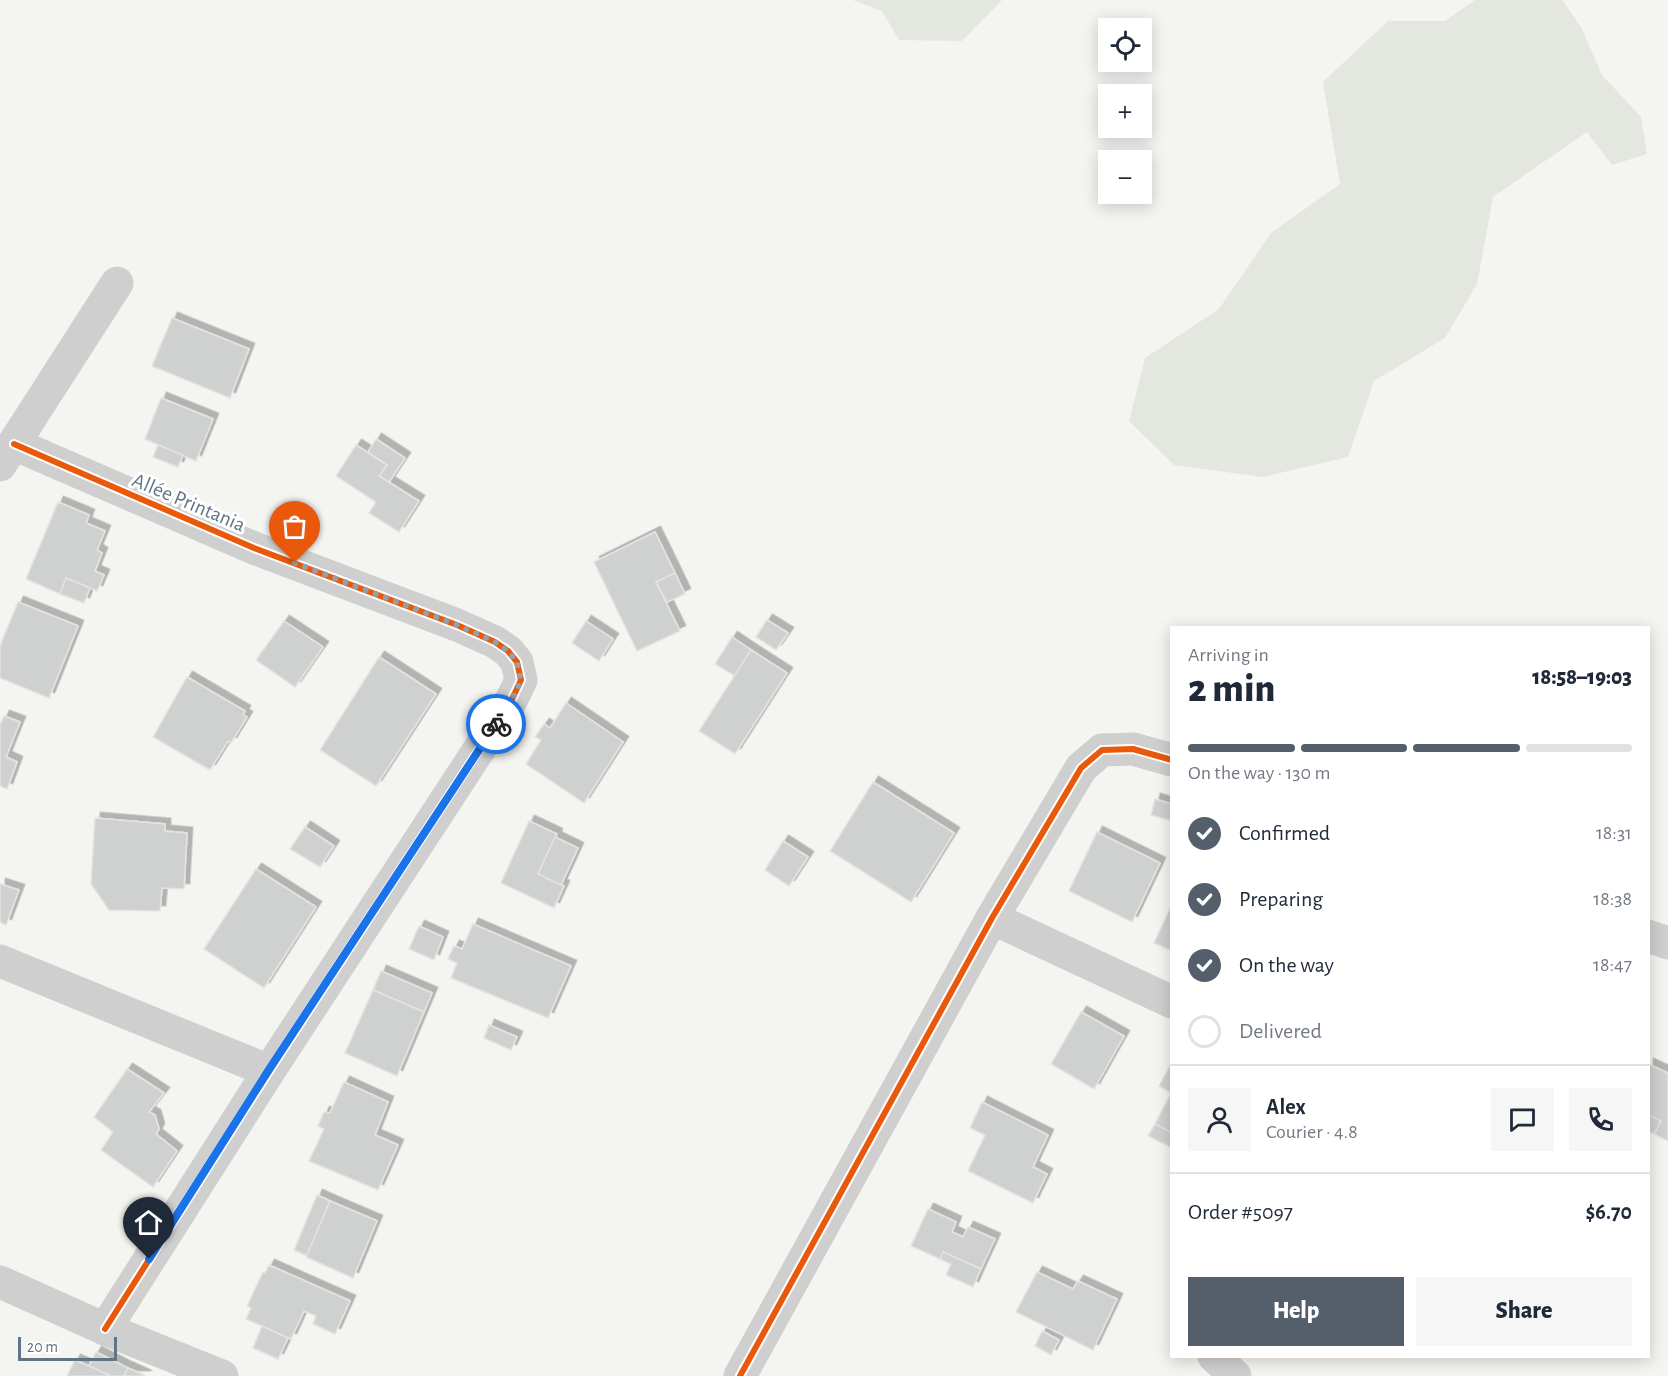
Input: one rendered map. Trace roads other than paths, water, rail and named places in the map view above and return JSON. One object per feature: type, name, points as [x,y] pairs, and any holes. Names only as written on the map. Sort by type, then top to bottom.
[{"type":"street","points":[[7,455],[117,283]]},
{"type":"street","name":"Allée Printania","points":[[7,455],[457,625],[495,642],[508,651],[517,662],[521,681],[512,699],[268,1071],[105,1329]]},
{"type":"street","points":[[740,1376],[992,918],[1081,768],[1102,750],[1133,749],[1170,759]]},
{"type":"street","points":[[992,918],[1170,1001]]},
{"type":"street","points":[[1650,937],[1668,943]]},
{"type":"street","points":[[0,961],[268,1071]]},
{"type":"street","points":[[0,1282],[105,1329],[218,1375]]},
{"type":"street","points":[[1216,1358],[1235,1376]]}]
